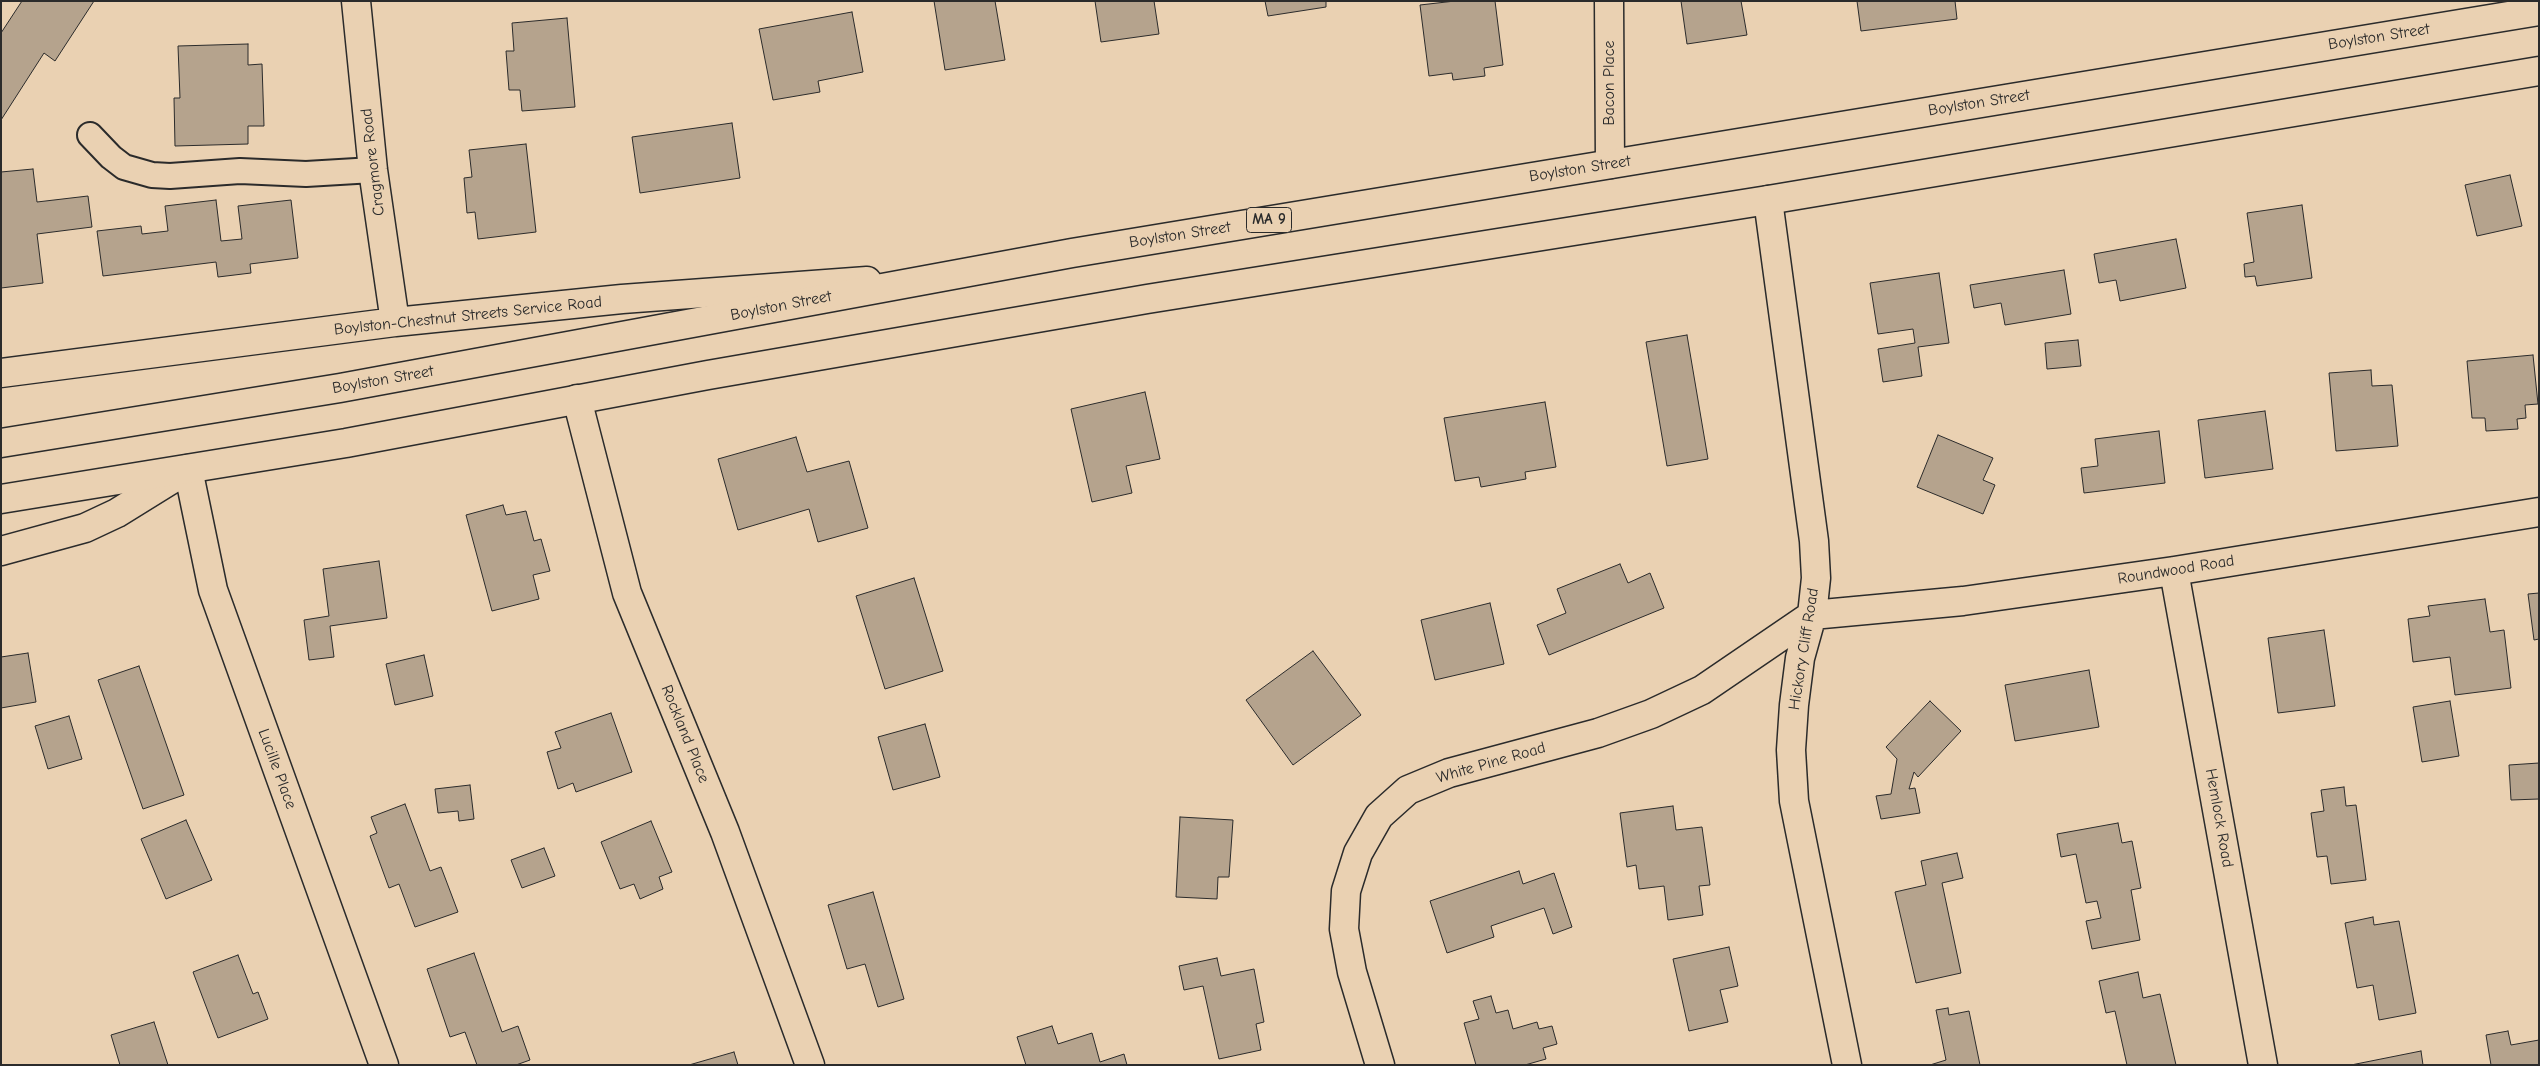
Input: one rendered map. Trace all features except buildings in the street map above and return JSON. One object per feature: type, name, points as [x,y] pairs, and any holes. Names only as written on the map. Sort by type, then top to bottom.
[{"type":"main road","name":"Cragmore Road","points":[[356,1],[373,170],[395,322]]},
{"type":"main road","name":"Bacon Place","points":[[1609,1],[1610,164]]},
{"type":"main road","name":"Boylston Street","points":[[1,444],[380,381],[937,276],[2539,11]]},
{"type":"main road","points":[[1,499],[346,443],[577,399],[1147,299],[1768,200],[2539,70]]},
{"type":"main road","name":"Hickory Cliff Road","points":[[1768,200],[1814,541],[1816,578],[1812,615],[1800,658],[1794,705],[1792,750],[1794,801],[1847,1065]]},
{"type":"main road","name":"Boylston-Chestnut Streets Service Road","points":[[1,373],[395,322],[668,295],[937,276]]},
{"type":"main road","name":"Rockland Place","points":[[577,399],[628,592],[728,841],[810,1065]]},
{"type":"main road","points":[[1,551],[85,528],[117,512],[188,469]]},
{"type":"main road","name":"Lucille Place","points":[[188,469],[213,590],[384,1065]]},
{"type":"main road","name":"Roundwood Road","points":[[1812,615],[1963,601],[2174,571],[2539,512]]},
{"type":"main road","name":"Hemlock Road","points":[[2174,571],[2263,1065]]},
{"type":"main road","name":"White Pine Road","points":[[1380,1065],[1352,972],[1344,929],[1346,891],[1358,853],[1379,816],[1408,790],[1449,773],[1598,733],[1652,714],[1702,690],[1812,615]]},
{"type":"lane","points":[[90,135],[111,157],[124,167],[152,175],[170,176],[240,171],[306,174],[373,170]]}]
